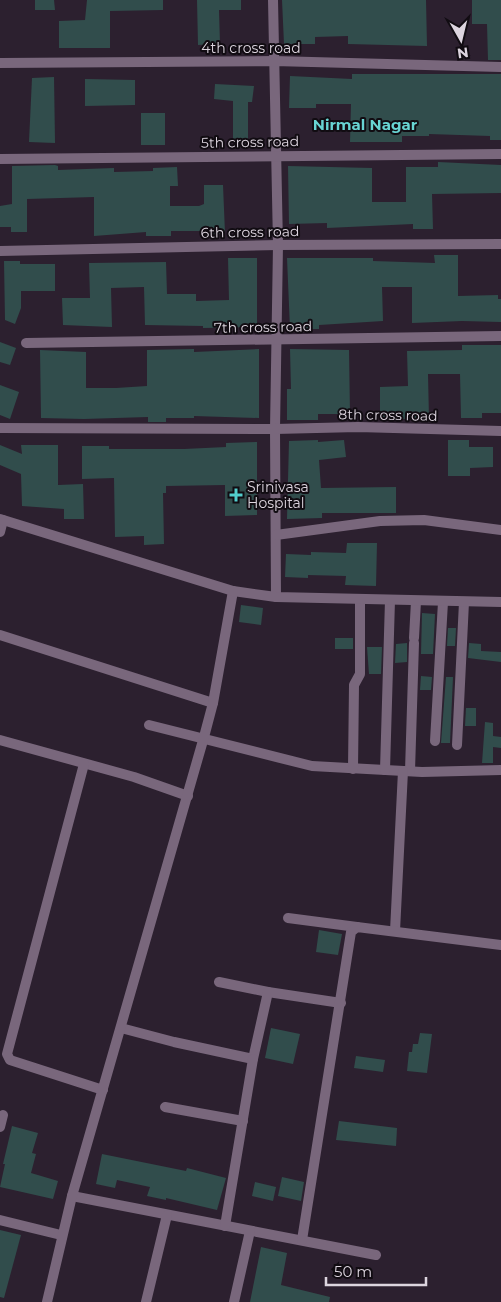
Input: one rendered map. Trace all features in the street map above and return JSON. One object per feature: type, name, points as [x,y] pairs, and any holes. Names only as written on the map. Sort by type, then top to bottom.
[{"type":"street","points":[[273,0],[278,245],[275,429],[276,597]]},
{"type":"street","name":"4th cross road","points":[[0,63],[274,61],[501,67]]},
{"type":"street","name":"5th cross road","points":[[0,159],[501,154]]},
{"type":"street","name":"6th cross road","points":[[0,251],[278,245],[501,244]]},
{"type":"street","name":"7th cross road","points":[[26,342],[277,341],[501,336]]},
{"type":"street","name":"8th cross road","points":[[0,428],[275,429],[358,427],[501,431]]},
{"type":"street","points":[[0,532],[2,519],[234,591],[276,597],[501,602]]},
{"type":"street","points":[[276,535],[389,520],[424,520],[501,530]]},
{"type":"street","points":[[47,1302],[61,1235],[204,738],[213,703],[234,591]]},
{"type":"street","points":[[353,768],[354,685],[360,674],[360,599]]},
{"type":"street","points":[[385,770],[390,600]]},
{"type":"street","points":[[395,931],[407,771],[416,601]]},
{"type":"street","points":[[435,741],[443,602]]},
{"type":"street","points":[[457,745],[464,602]]},
{"type":"street","points":[[0,635],[213,703]]},
{"type":"street","points":[[149,725],[312,766],[407,771],[501,770]]},
{"type":"street","points":[[0,740],[134,777],[188,796]]},
{"type":"street","points":[[84,764],[7,1054],[10,1060],[103,1090]]},
{"type":"street","points":[[288,918],[501,945]]},
{"type":"street","points":[[302,1240],[351,932],[357,927]]},
{"type":"street","points":[[219,982],[268,992],[341,1003]]},
{"type":"street","points":[[226,1226],[253,1059],[268,992]]},
{"type":"street","points":[[120,1028],[253,1059]]},
{"type":"street","points":[[165,1107],[243,1121]]},
{"type":"street","points":[[0,1127],[3,1115]]},
{"type":"street","points":[[72,1196],[376,1255]]},
{"type":"street","points":[[146,1302],[167,1215]]},
{"type":"street","points":[[0,1220],[61,1235]]},
{"type":"street","points":[[234,1302],[250,1231]]},
{"type":"building","points":[[35,0],[54,0],[55,10],[35,10]]},
{"type":"building","points":[[87,0],[163,0],[163,10],[110,11],[110,48],[59,48],[59,21],[85,20]]},
{"type":"building","points":[[197,0],[241,0],[241,10],[219,10],[220,44],[198,45]]},
{"type":"building","points":[[282,0],[426,0],[427,46],[348,44],[348,36],[315,37],[315,44],[284,44]]},
{"type":"building","points":[[472,0],[501,0],[501,60],[488,60],[487,24],[472,24]]},
{"type":"building","points":[[352,74],[501,74],[501,140],[490,140],[490,136],[429,134],[429,136],[402,136],[402,142],[350,142],[351,104],[316,104],[316,108],[289,108],[290,76],[352,79]]},
{"type":"building","points":[[54,77],[55,143],[29,142],[32,78]]},
{"type":"building","points":[[85,79],[135,80],[135,105],[85,106]]},
{"type":"building","points":[[215,84],[254,86],[252,102],[248,102],[248,143],[233,143],[233,101],[214,99]]},
{"type":"building","points":[[141,113],[165,113],[165,145],[141,145]]},
{"type":"building","points":[[438,162],[501,165],[501,193],[432,194],[433,229],[413,229],[413,224],[327,228],[327,223],[289,224],[288,166],[372,168],[372,202],[406,202],[406,167],[438,167]]},
{"type":"building","points":[[12,166],[58,166],[58,170],[114,168],[114,172],[153,171],[153,168],[177,167],[178,186],[170,186],[170,206],[199,206],[204,204],[204,185],[223,185],[225,233],[200,236],[200,231],[171,231],[171,236],[146,236],[146,232],[94,236],[94,197],[27,199],[27,232],[11,232],[11,227],[0,227],[0,206],[12,204]]},
{"type":"building","points":[[434,255],[458,255],[458,296],[498,295],[498,299],[501,299],[501,322],[412,323],[412,287],[382,287],[383,321],[319,325],[319,329],[290,329],[287,258],[373,258],[373,261],[435,263]]},
{"type":"building","points":[[228,258],[257,258],[257,327],[203,328],[203,326],[145,325],[144,287],[111,288],[112,327],[63,325],[62,298],[90,298],[89,263],[166,262],[167,294],[196,294],[196,301],[229,300]]},
{"type":"building","points":[[4,261],[20,261],[20,264],[55,264],[55,291],[21,291],[21,308],[15,324],[5,320]]},
{"type":"building","points":[[0,342],[16,348],[10,365],[0,362]]},
{"type":"building","points":[[462,345],[501,345],[501,413],[482,413],[482,418],[461,418],[460,374],[428,374],[429,419],[380,419],[380,387],[408,386],[407,351],[462,350]]},
{"type":"building","points":[[194,349],[194,352],[259,349],[259,418],[194,416],[194,418],[166,418],[166,422],[148,422],[148,417],[41,418],[40,350],[86,352],[86,388],[116,388],[147,386],[147,350]]},
{"type":"building","points":[[290,349],[349,350],[350,414],[318,414],[318,420],[287,420],[287,389],[291,389]]},
{"type":"building","points":[[0,385],[19,392],[10,419],[0,415]]},
{"type":"building","points":[[318,440],[318,442],[344,440],[346,457],[319,460],[321,488],[396,487],[396,513],[322,513],[322,518],[287,519],[289,441]]},
{"type":"building","points":[[448,440],[469,440],[469,447],[493,447],[493,467],[470,468],[470,476],[448,476]]},
{"type":"building","points":[[257,442],[257,515],[225,516],[225,485],[166,486],[166,493],[163,493],[164,544],[144,545],[144,536],[115,537],[114,478],[82,479],[82,446],[109,446],[109,449],[184,449],[226,447],[226,443]]},
{"type":"building","points":[[0,445],[22,454],[21,445],[58,445],[58,485],[83,484],[84,519],[64,519],[64,509],[22,506],[21,474],[0,465]]},
{"type":"building","points":[[347,543],[377,543],[376,586],[345,585],[346,576],[308,575],[308,578],[285,577],[286,554],[311,555],[311,552],[346,553]]},
{"type":"building","points":[[241,605],[263,608],[261,625],[239,622]]},
{"type":"building","points":[[422,613],[435,614],[433,654],[421,654]]},
{"type":"building","points":[[448,628],[456,628],[455,646],[447,646]]},
{"type":"building","points":[[335,638],[353,638],[353,649],[335,649]]},
{"type":"building","points":[[407,643],[407,662],[395,663],[396,644]]},
{"type":"building","points":[[469,643],[481,644],[481,651],[501,652],[501,662],[468,658]]},
{"type":"building","points":[[367,647],[382,647],[381,674],[369,674]]},
{"type":"building","points":[[421,676],[432,677],[431,690],[420,690]]},
{"type":"building","points":[[446,677],[453,677],[450,743],[441,743]]},
{"type":"building","points":[[466,708],[476,708],[476,726],[465,726]]},
{"type":"building","points":[[485,722],[493,723],[493,736],[501,737],[501,748],[493,747],[493,763],[482,763]]},
{"type":"building","points":[[319,930],[342,934],[338,955],[316,952]]},
{"type":"building","points":[[271,1028],[300,1034],[293,1064],[265,1058]]},
{"type":"building","points":[[420,1033],[432,1034],[427,1073],[407,1071],[409,1052],[412,1052],[413,1044],[418,1044]]},
{"type":"building","points":[[356,1056],[385,1060],[383,1072],[354,1068]]},
{"type":"building","points":[[339,1121],[397,1128],[396,1146],[336,1140]]},
{"type":"building","points":[[12,1126],[38,1133],[32,1153],[36,1154],[31,1173],[58,1181],[53,1199],[0,1187]]},
{"type":"building","points":[[102,1154],[186,1171],[187,1168],[226,1178],[217,1210],[166,1198],[166,1200],[147,1196],[150,1187],[117,1180],[115,1188],[96,1184]]},
{"type":"building","points":[[282,1177],[304,1182],[301,1201],[278,1196]]},
{"type":"building","points":[[255,1182],[276,1187],[273,1201],[252,1196]]},
{"type":"building","points":[[0,1230],[21,1235],[4,1298],[0,1297]]},
{"type":"building","points":[[261,1247],[287,1253],[281,1285],[330,1297],[329,1302],[250,1302]]},
{"type":"place","name":"Srinivasa Hospital","points":[[236,495]]},
{"type":"district","name":"Nirmal Nagar","points":[[365,124]]}]
